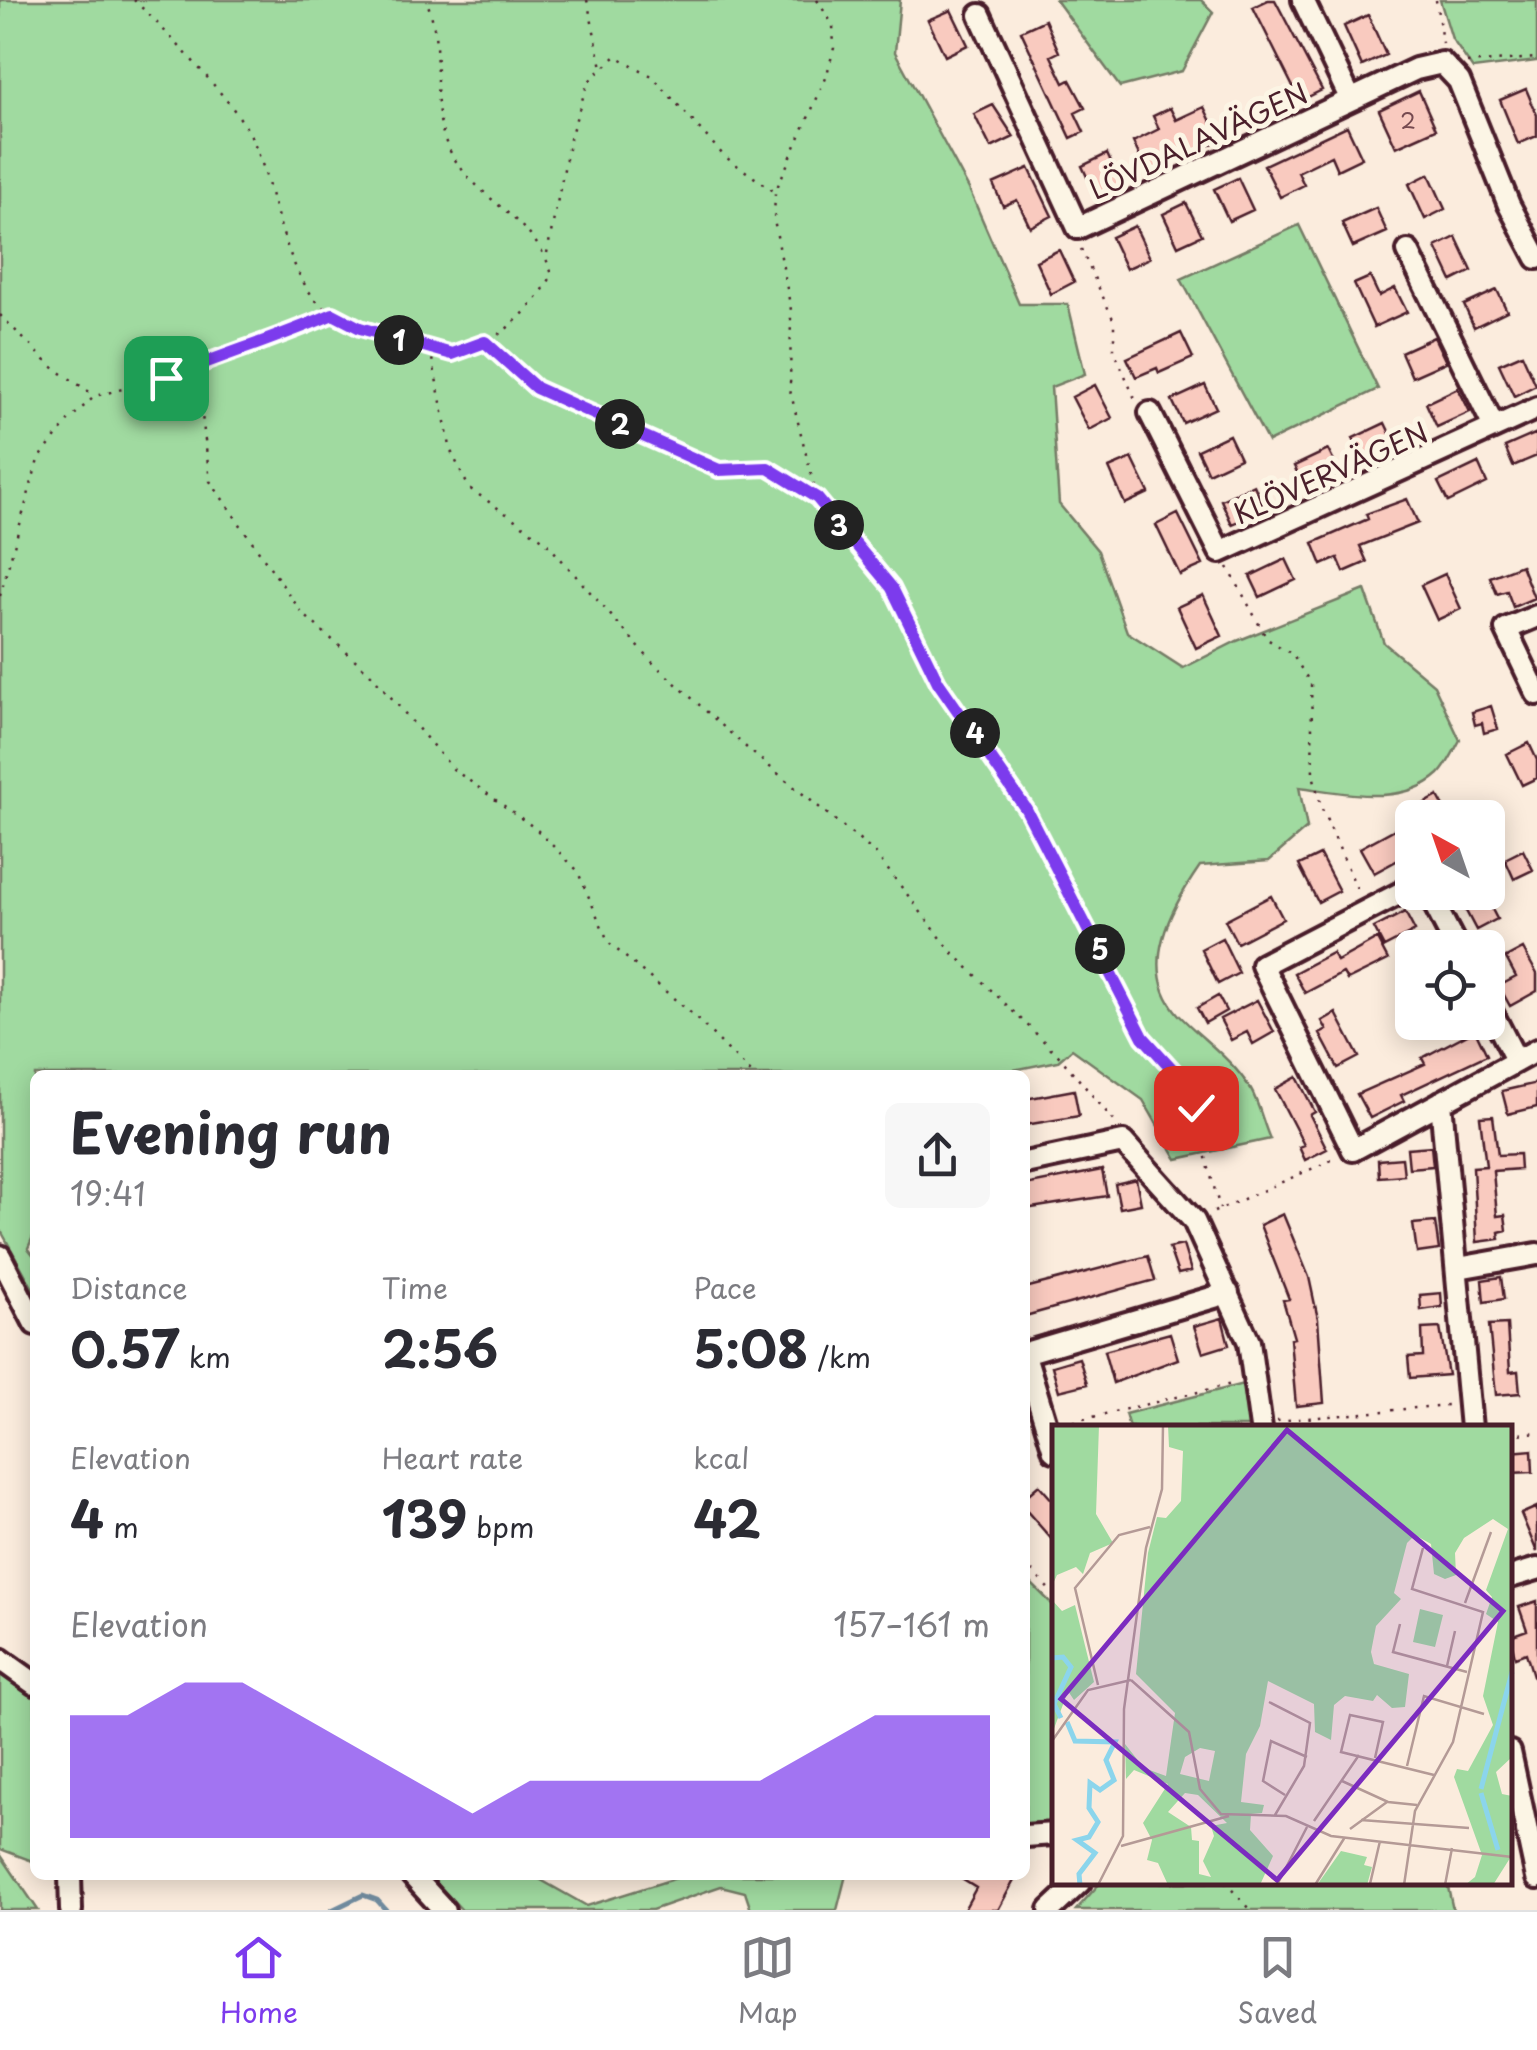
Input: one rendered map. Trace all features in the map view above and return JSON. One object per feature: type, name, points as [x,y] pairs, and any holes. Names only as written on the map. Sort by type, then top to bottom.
[{"type":"street","points":[[1303,0],[1350,98]]},
{"type":"street","name":"LÖVDALAVÄGEN","points":[[980,15],[1078,228],[1416,68],[1435,63],[1448,66]]},
{"type":"street","points":[[1448,66],[1459,81],[1510,206],[1537,258]]},
{"type":"street","points":[[1408,251],[1494,427]]},
{"type":"street","name":"KLÖVERVÄGEN","points":[[1150,413],[1220,552],[1537,408]]},
{"type":"street","points":[[1537,616],[1506,629],[1537,694]]},
{"type":"street","points":[[1395,896],[1262,965],[1352,1150],[1537,1050]]},
{"type":"street","points":[[1505,1039],[1516,1060]]},
{"type":"street","points":[[1441,1102],[1471,1425]]},
{"type":"street","points":[[1030,1163],[1123,1142],[1194,1221],[1249,1342],[1261,1425]]},
{"type":"street","points":[[1458,1268],[1537,1254]]},
{"type":"street","points":[[0,1256],[30,1314]]},
{"type":"street","points":[[1030,1352],[1228,1292]]},
{"type":"street","points":[[1030,1370],[1052,1443]]},
{"type":"street","points":[[1512,1577],[1537,1569]]},
{"type":"street","points":[[0,1658],[30,1680]]},
{"type":"street","points":[[1512,1761],[1537,1878]]},
{"type":"street","points":[[70,1880],[71,1910]]},
{"type":"street","points":[[417,1880],[444,1910]]},
{"type":"street","points":[[1050,1910],[1077,1885]]},
{"type":"path","points":[[134,0],[247,128],[292,256],[315,300],[360,328],[452,354],[485,342],[544,290],[552,275],[546,255],[532,233],[479,191],[446,142],[433,22],[426,0]]},
{"type":"path","points":[[586,0],[603,68]]},
{"type":"path","points":[[816,0],[833,25],[834,48],[826,78],[775,192],[774,220],[791,310],[790,390],[817,498]]},
{"type":"path","points":[[1436,0],[1448,66],[1537,58]]},
{"type":"path","points":[[546,255],[571,134],[588,82],[616,56],[652,76],[724,156],[775,192]]},
{"type":"path","points":[[1078,228],[1078,242],[1114,321],[1114,350],[1120,366],[1136,399],[1150,413]]},
{"type":"path","points":[[0,596],[38,460],[69,420],[95,396],[297,332],[333,314]]},
{"type":"path","points":[[0,316],[51,366],[95,396]]},
{"type":"path","points":[[485,342],[536,388],[719,470],[768,468],[817,498],[892,588],[938,682],[1026,809],[1143,1037],[1186,1084],[1220,1210]]},
{"type":"path","points":[[430,349],[451,451],[469,488],[544,540],[654,662],[748,749],[875,853],[951,951],[1058,1054],[1096,1098],[1119,1127],[1123,1142]]},
{"type":"path","points":[[196,366],[210,481],[302,613],[370,673],[454,769],[536,829],[577,870],[609,943],[748,1070]]},
{"type":"path","points":[[1220,552],[1267,639],[1292,654],[1311,684],[1313,774],[1320,807],[1366,911]]},
{"type":"path","points":[[1194,1221],[1352,1150]]},
{"type":"path","points":[[1060,1425],[1254,1378]]},
{"type":"path","points":[[1261,1425],[1469,1403]]},
{"type":"path","points":[[1048,1428],[1052,1427]]},
{"type":"path","points":[[1512,1435],[1537,1432]]},
{"type":"path","points":[[1030,1569],[1052,1593]]},
{"type":"path","points":[[1228,1885],[1250,1910]]},
{"type":"green space","points":[[0,0],[900,0],[895,52],[969,189],[1019,304],[1068,304],[1085,374],[1051,387],[1059,504],[1098,551],[1127,632],[1183,668],[1237,641],[1365,590],[1384,643],[1434,685],[1460,740],[1439,774],[1408,791],[1371,795],[1299,787],[1307,828],[1269,861],[1200,866],[1179,900],[1163,939],[1160,958],[1160,978],[1167,997],[1179,1015],[1243,1078],[1270,1139],[1177,1159],[1143,1100],[1072,1049],[1058,1061],[1014,1070],[30,1070],[30,1283],[0,1229]]},
{"type":"green space","points":[[1056,0],[1201,0],[1213,12],[1182,71],[1120,87]]},
{"type":"green space","points":[[1440,0],[1537,0],[1537,61],[1473,69],[1452,39]]},
{"type":"green space","points":[[1299,225],[1378,389],[1268,442],[1181,279]]},
{"type":"green space","points":[[1247,1383],[1252,1425],[1128,1425],[1125,1414]]},
{"type":"green space","points":[[1030,1582],[1052,1604],[1052,1845],[1030,1848]]},
{"type":"green space","points":[[0,1670],[30,1692],[30,1860],[0,1849]]},
{"type":"green space","points":[[0,1854],[38,1910],[0,1910]]},
{"type":"green space","points":[[434,1880],[541,1880],[587,1906],[670,1880],[845,1880],[837,1910],[751,1910],[745,1892],[721,1886],[652,1910],[462,1910]]},
{"type":"green space","points":[[1098,1885],[1447,1885],[1453,1910],[1076,1910]]},
{"type":"building","points":[[1275,0],[1322,90],[1300,101],[1253,7]]},
{"type":"building","points":[[951,10],[968,45],[945,56],[928,20]]},
{"type":"building","points":[[1368,15],[1386,55],[1362,66],[1344,26]]},
{"type":"building","points":[[1045,20],[1059,52],[1051,56],[1064,83],[1070,80],[1085,108],[1075,113],[1084,132],[1071,138],[1021,31]]},
{"type":"building","points":[[1526,89],[1537,115],[1537,136],[1518,144],[1500,100]]},
{"type":"building","points":[[1419,91],[1436,129],[1396,147],[1379,110]]},
{"type":"building","points":[[993,105],[1014,137],[991,148],[974,114]]},
{"type":"building","points":[[1204,107],[1220,140],[1148,174],[1133,142],[1159,129],[1153,116],[1170,108],[1176,120]]},
{"type":"building","points":[[1347,126],[1362,158],[1337,170],[1331,156],[1298,172],[1304,185],[1280,197],[1264,165]]},
{"type":"building","points":[[1107,154],[1122,186],[1097,198],[1082,166]]},
{"type":"building","points":[[1029,168],[1052,216],[1030,227],[1017,200],[1003,206],[993,184]]},
{"type":"building","points":[[1429,174],[1445,209],[1425,219],[1409,184]]},
{"type":"building","points":[[1238,178],[1253,210],[1229,221],[1214,189]]},
{"type":"building","points":[[1186,203],[1202,235],[1178,246],[1163,214]]},
{"type":"building","points":[[1376,208],[1387,232],[1353,247],[1342,223]]},
{"type":"building","points":[[1135,226],[1150,258],[1126,269],[1111,237]]},
{"type":"building","points":[[1456,237],[1472,271],[1452,281],[1436,247]]},
{"type":"building","points":[[1059,250],[1074,282],[1051,294],[1036,261]]},
{"type":"building","points":[[1370,277],[1379,296],[1395,288],[1407,312],[1374,327],[1354,284]]},
{"type":"building","points":[[1497,290],[1507,311],[1474,327],[1464,305]]},
{"type":"building","points":[[1181,333],[1193,358],[1159,373],[1157,368],[1136,377],[1127,358]]},
{"type":"building","points":[[1434,337],[1446,362],[1412,377],[1401,352]]},
{"type":"building","points":[[1522,354],[1536,385],[1514,396],[1499,364]]},
{"type":"building","points":[[1095,385],[1112,418],[1089,430],[1072,397]]},
{"type":"building","points":[[1205,385],[1216,408],[1183,423],[1172,400]]},
{"type":"building","points":[[1458,388],[1470,412],[1437,427],[1426,403]]},
{"type":"building","points":[[1385,423],[1396,446],[1363,461],[1353,438]]},
{"type":"building","points":[[1537,433],[1537,456],[1513,466],[1505,447]]},
{"type":"building","points":[[1229,435],[1240,458],[1208,473],[1197,450]]},
{"type":"building","points":[[1328,450],[1340,474],[1306,490],[1294,466]]},
{"type":"building","points":[[1132,458],[1149,493],[1125,504],[1109,468]]},
{"type":"building","points":[[1478,463],[1487,483],[1448,502],[1438,482]]},
{"type":"building","points":[[1254,485],[1265,510],[1232,524],[1221,500]]},
{"type":"building","points":[[1407,499],[1418,523],[1360,546],[1367,562],[1344,572],[1338,558],[1322,565],[1313,543],[1368,519],[1366,514]]},
{"type":"building","points":[[1178,514],[1203,565],[1180,575],[1156,525]]},
{"type":"building","points":[[1286,559],[1296,580],[1260,597],[1250,576]]},
{"type":"building","points":[[1521,565],[1534,598],[1513,607],[1507,591],[1497,594],[1490,577]]},
{"type":"building","points":[[1445,574],[1461,609],[1437,620],[1421,585]]},
{"type":"building","points":[[1203,595],[1222,636],[1196,648],[1177,607]]},
{"type":"building","points":[[1491,706],[1498,729],[1484,733],[1482,723],[1475,725],[1472,712]]},
{"type":"building","points":[[1529,743],[1537,760],[1537,778],[1522,785],[1507,754]]},
{"type":"building","points":[[1395,829],[1395,862],[1374,873],[1360,848]]},
{"type":"building","points":[[1523,850],[1533,870],[1514,879],[1505,859]]},
{"type":"building","points":[[1320,855],[1339,891],[1318,902],[1299,865]]},
{"type":"building","points":[[1271,896],[1283,919],[1237,943],[1225,920]]},
{"type":"building","points":[[1465,910],[1492,910],[1497,919],[1476,930]]},
{"type":"building","points":[[1405,912],[1414,930],[1395,930],[1395,941],[1384,947],[1374,928]]},
{"type":"building","points":[[1222,938],[1239,973],[1218,984],[1201,949]]},
{"type":"building","points":[[1377,939],[1388,960],[1347,980],[1343,973],[1305,993],[1294,973],[1332,953],[1337,961]]},
{"type":"building","points":[[1523,949],[1537,974],[1537,991],[1510,1006],[1505,983],[1516,977],[1506,958]]},
{"type":"building","points":[[1218,996],[1226,1011],[1205,1023],[1197,1008]]},
{"type":"building","points":[[1257,1000],[1274,1032],[1253,1044],[1247,1032],[1231,1040],[1220,1019]]},
{"type":"building","points":[[1336,1013],[1359,1057],[1338,1068],[1320,1034],[1327,1030],[1322,1021]]},
{"type":"building","points":[[1456,1040],[1480,1040],[1487,1055],[1401,1095],[1404,1101],[1370,1118],[1357,1094],[1425,1064],[1422,1058]]},
{"type":"building","points":[[1297,1077],[1315,1112],[1310,1115],[1327,1149],[1305,1160],[1299,1147],[1304,1145],[1275,1089]]},
{"type":"building","points":[[1537,1083],[1537,1107],[1508,1114],[1502,1091]]},
{"type":"building","points":[[1074,1090],[1079,1116],[1030,1124],[1030,1098]]},
{"type":"building","points":[[1493,1116],[1498,1155],[1519,1154],[1520,1169],[1493,1171],[1497,1216],[1505,1215],[1507,1230],[1499,1232],[1500,1239],[1477,1242],[1473,1167],[1486,1166],[1480,1117]]},
{"type":"building","points":[[1431,1146],[1433,1166],[1409,1168],[1407,1148]]},
{"type":"building","points":[[1402,1158],[1404,1175],[1379,1177],[1378,1160]]},
{"type":"building","points":[[1102,1170],[1107,1196],[1030,1208],[1030,1184]]},
{"type":"building","points":[[1136,1179],[1141,1204],[1120,1208],[1115,1184]]},
{"type":"building","points":[[1283,1214],[1309,1277],[1318,1319],[1324,1403],[1296,1406],[1290,1339],[1294,1338],[1283,1300],[1289,1299],[1260,1225]]},
{"type":"building","points":[[1435,1222],[1439,1250],[1417,1253],[1413,1224]]},
{"type":"building","points":[[1183,1245],[1191,1271],[1178,1274],[1169,1248]]},
{"type":"building","points":[[1148,1256],[1155,1280],[1030,1315],[1030,1287]]},
{"type":"building","points":[[1501,1277],[1504,1299],[1484,1302],[1482,1280]]},
{"type":"building","points":[[1441,1293],[1442,1307],[1421,1310],[1420,1295]]},
{"type":"building","points":[[1222,1318],[1229,1345],[1203,1353],[1194,1326]]},
{"type":"building","points":[[1507,1324],[1510,1372],[1518,1371],[1520,1393],[1496,1395],[1489,1325]]},
{"type":"building","points":[[1440,1328],[1448,1375],[1410,1378],[1408,1357],[1423,1356],[1422,1329]]},
{"type":"building","points":[[1170,1333],[1178,1359],[1113,1383],[1104,1351]]},
{"type":"building","points":[[1079,1358],[1087,1384],[1059,1391],[1052,1366]]},
{"type":"building","points":[[1532,1450],[1533,1472],[1512,1473],[1512,1452]]},
{"type":"building","points":[[1039,1485],[1052,1500],[1052,1540],[1030,1515],[1030,1493]]},
{"type":"building","points":[[1537,1507],[1537,1552],[1521,1514]]},
{"type":"building","points":[[1537,1601],[1534,1679],[1526,1653],[1515,1657],[1512,1644],[1512,1635],[1527,1630],[1519,1607]]},
{"type":"building","points":[[963,1880],[1014,1880],[998,1910],[964,1910],[976,1888]]},
{"type":"waterway","points":[[332,1910],[363,1895],[377,1900],[386,1910]]},
{"type":"route","points":[[166,378],[218,356],[297,332],[333,314],[360,328],[452,354],[485,342],[536,388],[719,470],[768,468],[817,498],[892,588],[938,682],[986,746],[1026,809],[1143,1037],[1186,1084],[1196,1108]]}]
